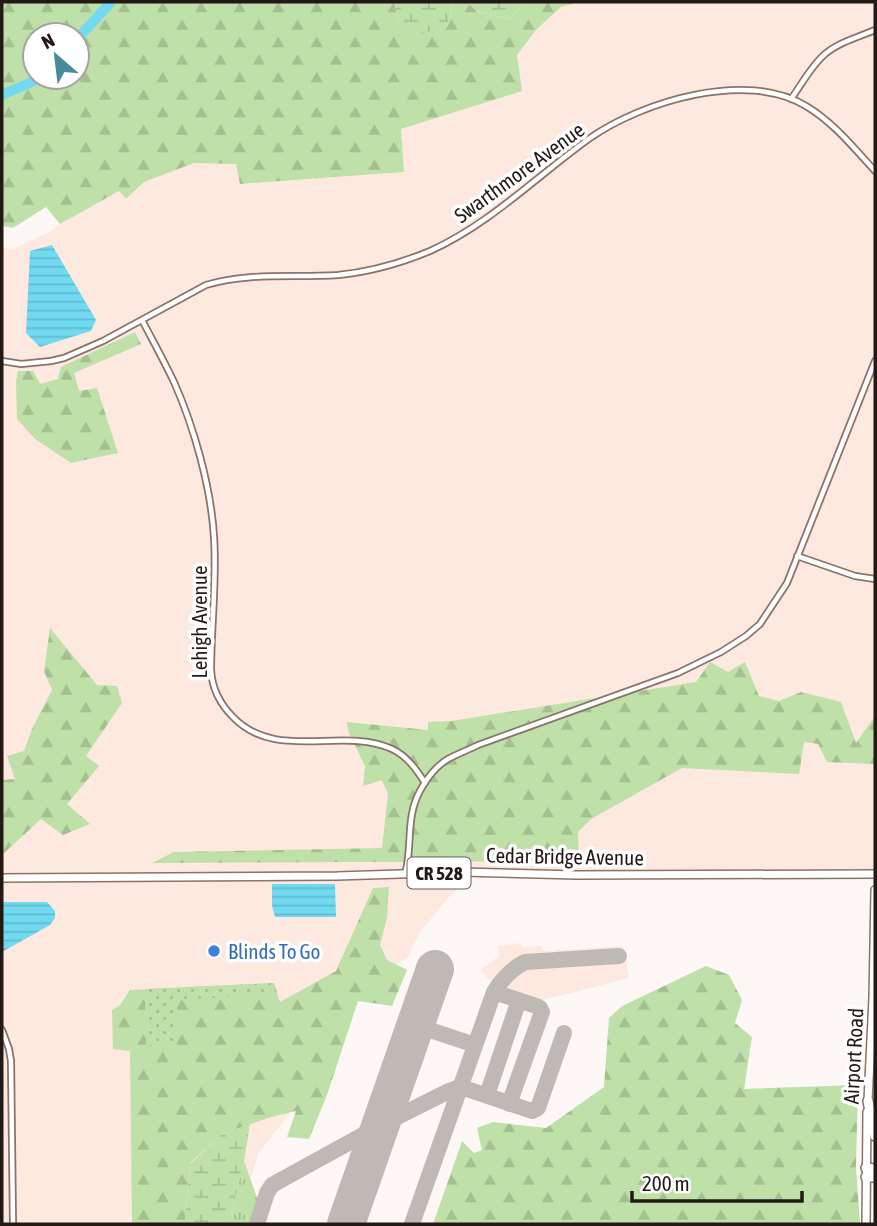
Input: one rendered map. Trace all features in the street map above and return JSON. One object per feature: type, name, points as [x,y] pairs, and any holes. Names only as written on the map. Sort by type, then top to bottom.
[{"type":"highway","points":[[867,1101],[875,1136]]},
{"type":"main road","name":"Cedar Bridge Avenue","points":[[2,878],[337,876],[463,872],[577,875],[875,874]]},
{"type":"main road","name":"Airport Road","points":[[866,1224],[870,1173],[867,1101],[875,890]]},
{"type":"main road","points":[[873,950],[875,941]]},
{"type":"street","points":[[791,99],[826,53],[875,30]]},
{"type":"street","name":"Swarthmore Avenue","points":[[2,361],[21,364],[64,358],[103,341],[206,285],[253,276],[351,273],[393,264],[429,251],[480,223],[592,137],[634,114],[681,99],[731,89],[766,91],[791,99],[818,114],[842,135],[875,171]]},
{"type":"street","name":"Lehigh Avenue","points":[[142,320],[171,375],[184,407],[204,475],[215,556],[212,685],[221,703],[238,723],[251,733],[264,737],[285,741],[367,742],[393,750],[413,765],[425,783]]},
{"type":"street","points":[[405,874],[409,860],[412,813],[425,783],[447,760],[478,745],[678,673],[726,649],[760,624],[787,583],[875,361]]},
{"type":"street","points":[[797,556],[855,576],[875,579]]},
{"type":"street","points":[[2,1030],[11,1061],[13,1224]]},
{"type":"shaded area","points":[[580,2],[875,2],[875,874],[477,872],[449,897],[420,932],[407,958],[371,982],[342,1014],[297,1104],[258,1154],[238,1224],[2,1224],[2,248],[13,249],[49,232],[119,191],[126,199],[144,182],[194,163],[236,164],[241,184],[404,172],[401,129],[521,91],[517,55],[535,31],[561,7]]},
{"type":"shaded area","points":[[521,943],[522,947],[541,946],[543,951],[623,946],[629,978],[535,1002],[496,989],[480,970],[499,956],[498,946]]},
{"type":"green space","points":[[2,2],[394,2],[399,23],[447,27],[453,2],[467,2],[477,11],[509,19],[525,2],[580,2],[561,7],[535,31],[517,55],[522,91],[401,129],[404,172],[240,184],[236,164],[194,163],[144,182],[126,199],[119,191],[60,224],[46,207],[13,228],[2,226]]},
{"type":"green space","points":[[394,2],[453,2],[447,27],[414,35],[399,23]]},
{"type":"green space","points":[[467,2],[525,2],[509,19],[477,11]]},
{"type":"green space","points":[[135,332],[141,344],[74,373],[79,391],[97,388],[118,453],[71,463],[35,439],[17,419],[18,371],[33,371],[40,384],[58,379],[61,367]]},
{"type":"green space","points":[[50,628],[97,685],[117,686],[122,703],[86,756],[99,766],[67,804],[90,824],[63,835],[41,819],[2,855],[2,780],[15,779],[7,756],[24,751],[52,690],[44,671]]},
{"type":"green space","points":[[710,662],[728,672],[745,662],[759,696],[779,701],[801,692],[841,702],[856,743],[875,716],[875,764],[827,762],[818,744],[804,742],[799,774],[682,768],[591,819],[578,832],[579,861],[152,863],[174,852],[382,848],[388,794],[382,780],[363,786],[365,766],[348,731],[347,722],[428,730],[428,722],[451,721],[696,682]]},
{"type":"green space","points":[[389,887],[387,918],[380,945],[387,960],[407,970],[392,1006],[358,1001],[327,1095],[309,1139],[287,1137],[296,1111],[222,1134],[190,1163],[185,1224],[132,1224],[130,1051],[113,1049],[112,1010],[120,1005],[130,990],[274,983],[280,1002],[336,971],[373,888]]},
{"type":"green space","points":[[706,966],[729,975],[742,1000],[735,1023],[752,1037],[744,1089],[858,1085],[856,1167],[860,1224],[433,1224],[462,1141],[474,1153],[482,1150],[477,1128],[493,1122],[546,1128],[604,1087],[609,1018],[622,1006]]},
{"type":"green space","points":[[274,983],[277,994],[177,1000],[177,1045],[146,1046],[145,989]]},
{"type":"green space","points":[[250,1124],[229,1224],[185,1224],[190,1164],[222,1134]]},
{"type":"green space","points":[[244,1161],[260,1206],[252,1224],[229,1224]]},
{"type":"water","points":[[52,245],[96,320],[91,331],[40,347],[26,333],[30,251]]},
{"type":"water","points":[[272,884],[335,884],[336,917],[275,917]]},
{"type":"water","points":[[2,902],[47,902],[55,911],[55,918],[50,925],[2,952]]},
{"type":"waterway","points":[[91,24],[111,2]]},
{"type":"waterway","points":[[2,95],[21,87]]},
{"type":"taxiway","points":[[412,1224],[494,992],[500,983],[511,971],[525,962],[619,956]]},
{"type":"taxiway","points":[[494,992],[536,1006],[542,1012],[509,1104]]},
{"type":"taxiway","points":[[487,1095],[519,1000]]},
{"type":"taxiway","points":[[413,1031],[421,1027],[475,1045]]},
{"type":"taxiway","points":[[257,1224],[272,1185],[449,1091],[460,1087],[532,1111],[538,1108],[564,1033]]},
{"type":"runway","points":[[346,1224],[435,969]]},
{"type":"place","name":"Blinds To Go","points":[[214,951]]}]
